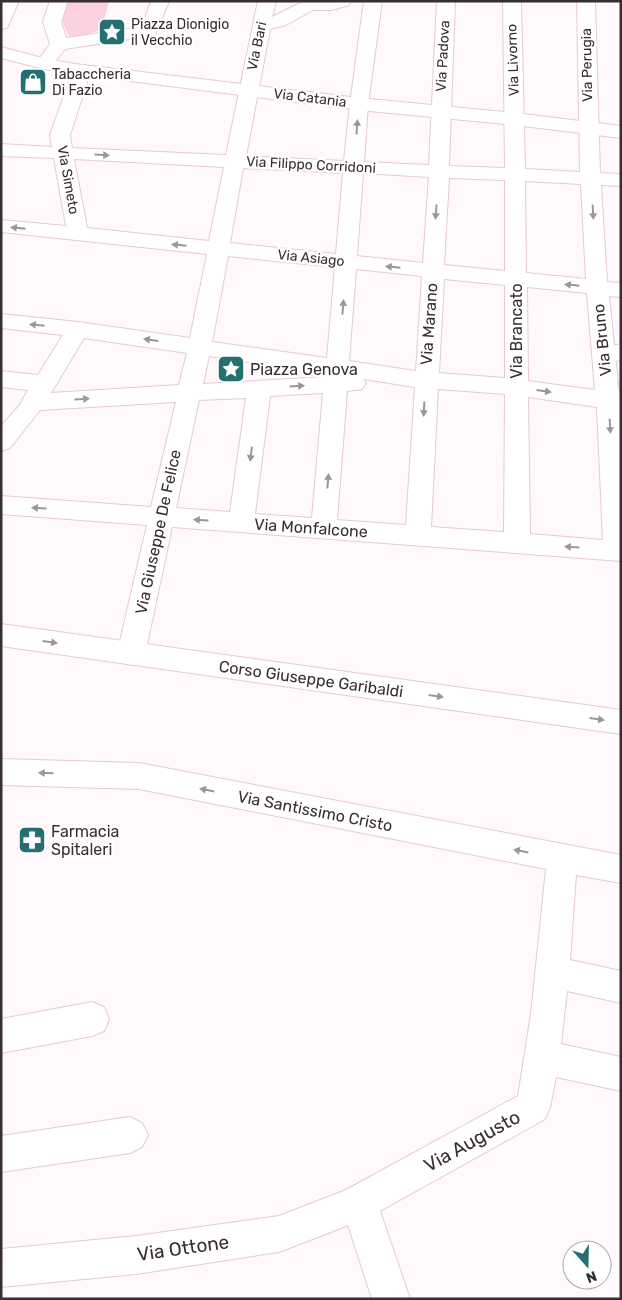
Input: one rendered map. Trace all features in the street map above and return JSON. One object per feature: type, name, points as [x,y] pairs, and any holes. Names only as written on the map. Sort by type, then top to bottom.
[{"type":"street","points":[[1,24],[10,1]]},
{"type":"street","points":[[58,1],[52,22],[59,44]]},
{"type":"street","points":[[44,64],[59,44],[149,31],[160,1]]},
{"type":"street","name":"Via Bari","points":[[248,90],[267,1]]},
{"type":"street","points":[[262,25],[280,21],[310,5],[332,5],[343,1]]},
{"type":"street","points":[[324,529],[359,104],[373,1]]},
{"type":"street","name":"Via Padova","points":[[441,111],[446,1]]},
{"type":"street","name":"Via Livorno","points":[[512,1],[515,119]]},
{"type":"street","name":"Via Perugia","points":[[586,1],[588,128]]},
{"type":"street","name":"Via Catania","points":[[1,52],[44,64],[82,70],[359,104],[441,111],[621,132]]},
{"type":"street","name":"Via Simeto","points":[[78,234],[60,135],[82,70]]},
{"type":"street","points":[[200,342],[248,90]]},
{"type":"street","name":"Via Marano","points":[[418,536],[420,380],[433,271],[441,111]]},
{"type":"street","name":"Via Brancato","points":[[515,119],[517,543]]},
{"type":"street","name":"Via Bruno","points":[[588,128],[597,288],[612,353],[619,551]]},
{"type":"street","name":"Via Filippo Corridoni","points":[[1,150],[621,180]]},
{"type":"street","name":"Via Asiago","points":[[1,226],[218,250],[621,290]]},
{"type":"street","points":[[1,321],[200,342],[338,377],[420,380],[516,387],[615,401]]},
{"type":"street","points":[[1,442],[35,399],[76,329]]},
{"type":"street","name":"Via Giuseppe De Felice","points":[[131,654],[200,342]]},
{"type":"street","points":[[1,379],[35,399],[187,402],[258,397],[338,377]]},
{"type":"street","points":[[241,524],[258,397]]},
{"type":"street","name":"Via Monfalcone","points":[[1,506],[619,551]]},
{"type":"street","name":"Corso Giuseppe Garibaldi","points":[[2,636],[621,722]]},
{"type":"street","name":"Via Santissimo Cristo","points":[[4,771],[139,776],[621,869]]},
{"type":"street","name":"Via Augusto","points":[[360,1203],[533,1107],[544,1057],[554,972],[562,859]]},
{"type":"street","points":[[554,972],[621,987]]},
{"type":"street","points":[[1,1036],[92,1019]]},
{"type":"street","points":[[544,1057],[621,1074]]},
{"type":"street","points":[[1,1154],[130,1135]]},
{"type":"street","points":[[360,1203],[391,1299]]},
{"type":"street","name":"Via Ottone","points":[[1,1268],[136,1256],[279,1234],[360,1203]]},
{"type":"shaded area","points":[[67,1],[109,1],[102,29],[87,35],[69,37],[61,19]]},
{"type":"place","name":"Piazza Dionigio il Vecchio","points":[[112,32]]},
{"type":"place","name":"Tabaccheria Di Fazio","points":[[33,82]]},
{"type":"place","name":"Piazza Genova","points":[[231,369]]},
{"type":"place","name":"Farmacia Spitaleri","points":[[32,840]]}]
